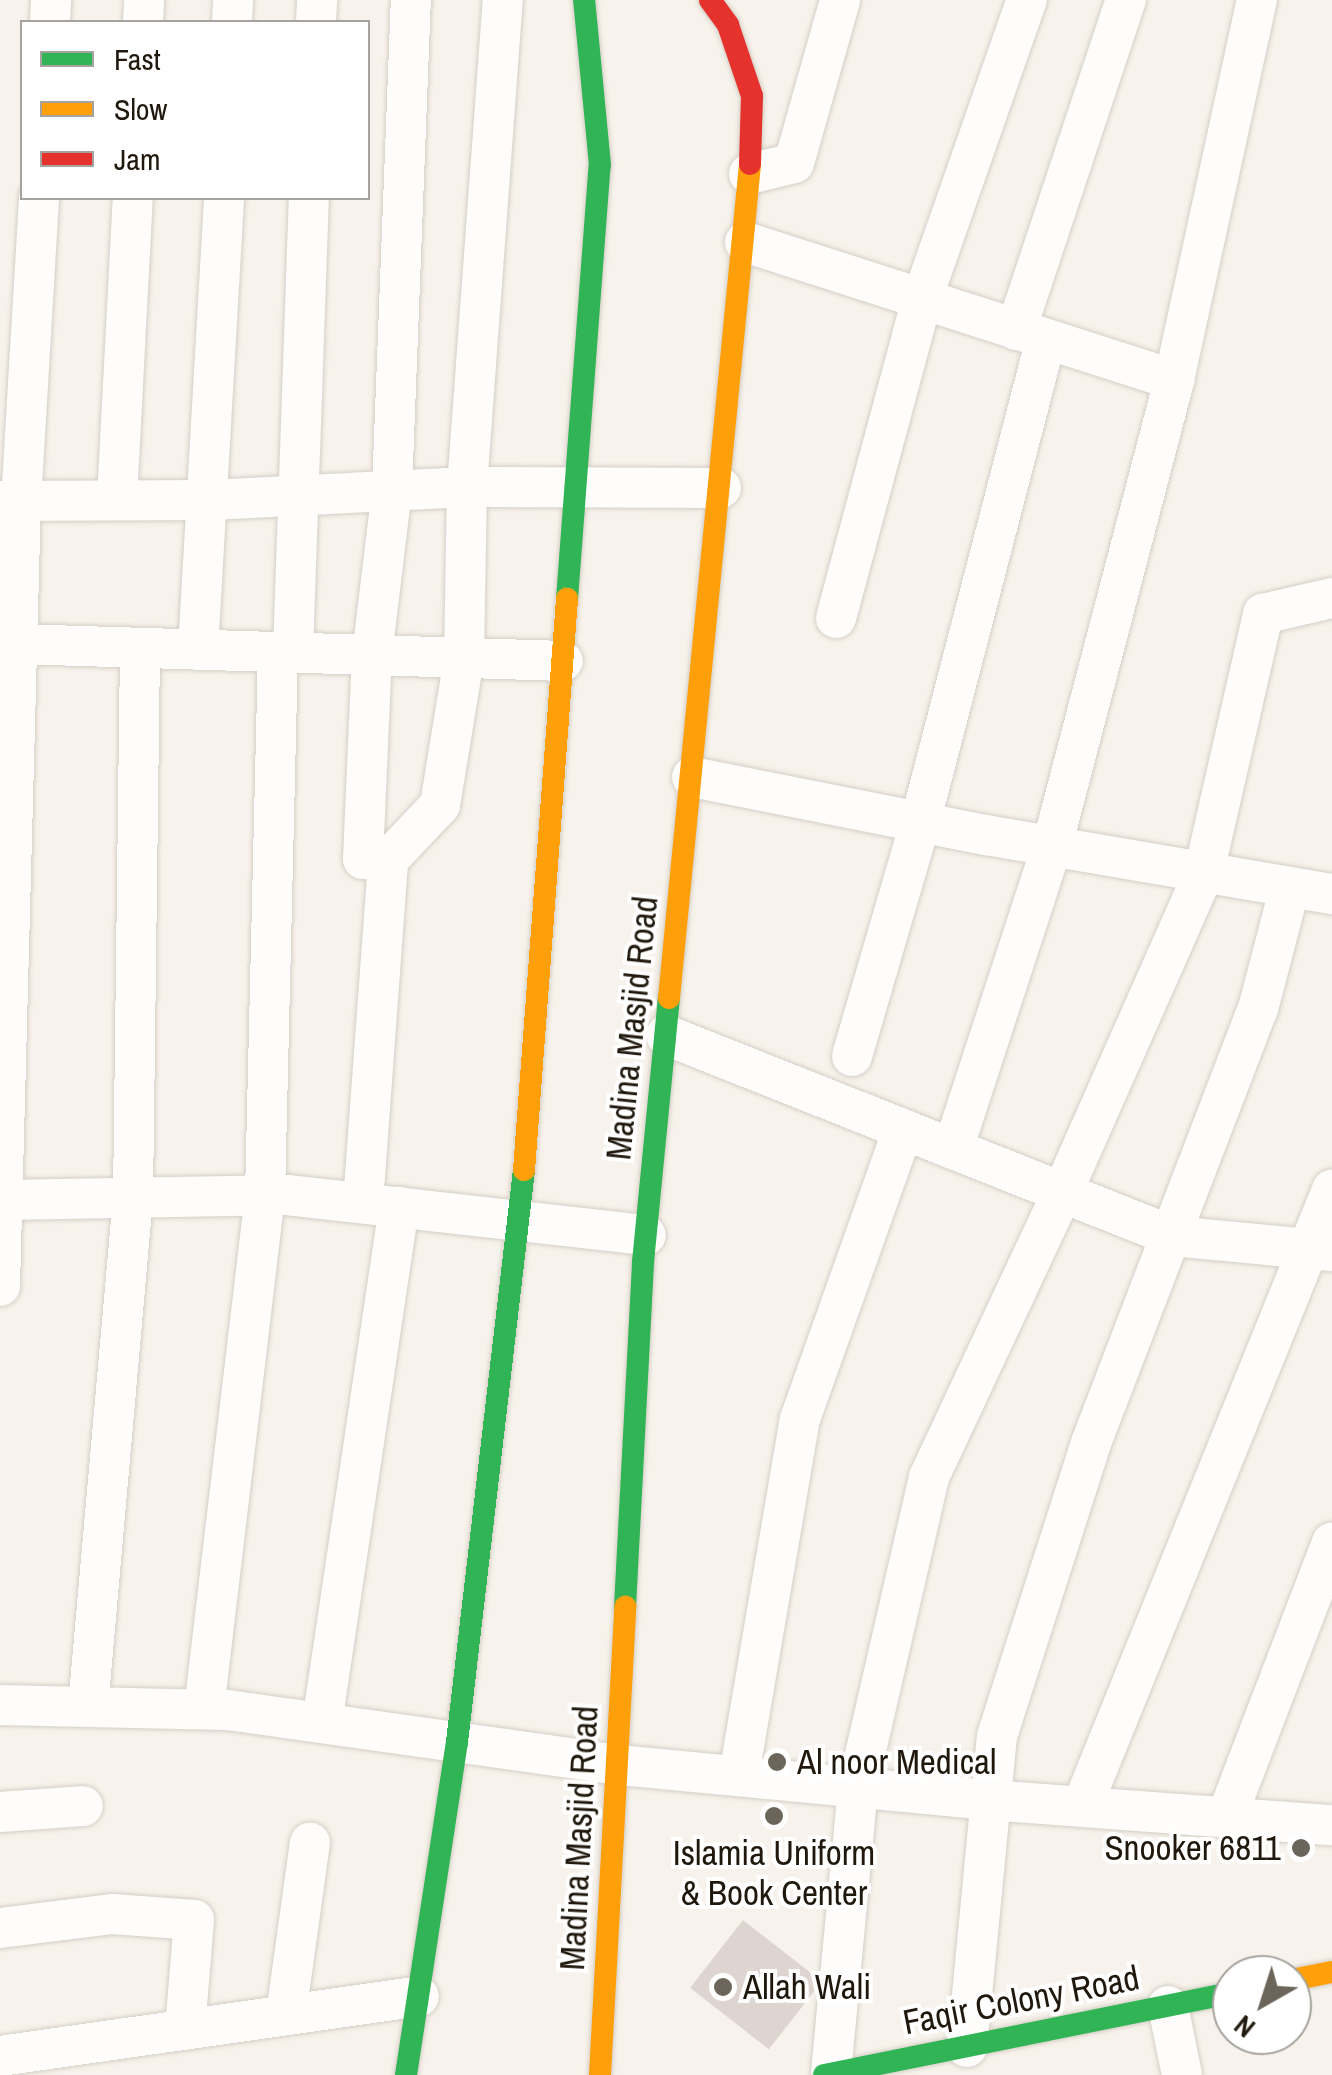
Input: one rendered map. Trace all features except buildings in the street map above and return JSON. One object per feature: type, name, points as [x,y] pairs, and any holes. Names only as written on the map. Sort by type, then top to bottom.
[{"type":"street","points":[[388,860],[363,859],[372,655],[392,490],[412,0]]},
{"type":"street","points":[[322,1723],[381,1205],[388,860],[440,804],[464,658],[468,488],[503,0]]},
{"type":"street","points":[[406,2075],[457,1742],[520,1221],[600,165],[584,0]]},
{"type":"street","name":"Madina Masjid Road","points":[[600,2075],[646,1235],[750,174],[752,96],[728,24],[710,0]]},
{"type":"street","points":[[750,174],[794,163],[840,0]]},
{"type":"street","points":[[836,618],[922,299],[1028,0]]},
{"type":"street","points":[[852,1056],[920,823],[1031,334],[1126,0]]},
{"type":"street","points":[[952,1149],[1052,846],[1174,380],[1257,0]]},
{"type":"street","points":[[0,1286],[11,501],[40,200]]},
{"type":"street","points":[[117,499],[134,200]]},
{"type":"street","points":[[198,650],[210,500],[224,200]]},
{"type":"street","points":[[204,1710],[265,1195],[285,652],[309,200]]},
{"type":"street","points":[[745,242],[1174,380]]},
{"type":"street","points":[[11,501],[210,500],[468,488],[720,488]]},
{"type":"street","points":[[848,2072],[858,1784],[929,1476],[1062,1192],[1204,872],[1263,614],[1332,598]]},
{"type":"street","points":[[12,633],[140,648],[563,661]]},
{"type":"street","points":[[88,1707],[132,1198],[140,648]]},
{"type":"street","points":[[692,777],[920,823],[1332,894]]},
{"type":"street","points":[[966,2047],[997,1736],[1038,1597],[1091,1443],[1258,1009],[1290,887]]},
{"type":"street","points":[[666,1035],[1172,1236],[1321,1250]]},
{"type":"street","points":[[739,1775],[800,1420],[904,1130]]},
{"type":"street","points":[[1083,1804],[1321,1250],[1332,1190]]},
{"type":"street","points":[[2,1210],[132,1198],[265,1195],[646,1235]]},
{"type":"street","points":[[1227,1816],[1332,1542]]},
{"type":"street","points":[[0,1706],[204,1710],[619,1764],[858,1784],[988,1800],[1332,1825]]},
{"type":"street","points":[[0,1812],[84,1806]]},
{"type":"street","points":[[286,2015],[310,1844]]},
{"type":"street","points":[[0,1928],[113,1914],[194,1920],[185,2030]]},
{"type":"street","points":[[0,2056],[419,1996]]},
{"type":"street","name":"Faqir Colony Road","points":[[848,2072],[1212,1997]]},
{"type":"street","points":[[1168,2006],[1182,2075]]},
{"type":"traffic: fast","points":[[567,599],[600,165],[584,0]]},
{"type":"traffic: fast","points":[[625,1607],[643,1262],[669,998]]},
{"type":"traffic: fast","points":[[406,2075],[457,1742],[524,1170]]},
{"type":"traffic: fast","points":[[824,2075],[1212,1997]]},
{"type":"traffic: slow","points":[[669,998],[750,164]]},
{"type":"traffic: slow","points":[[524,1170],[567,599]]},
{"type":"traffic: slow","points":[[600,2075],[625,1607]]},
{"type":"traffic: slow","points":[[1312,1976],[1332,1972]]},
{"type":"traffic: jam","points":[[710,0],[728,25],[752,96],[750,164]]},
{"type":"place","name":"Al noor Medical","points":[[777,1762]]},
{"type":"place","name":"Islamia Uniform & Book Center","points":[[774,1816]]},
{"type":"place","name":"Snooker 6811","points":[[1301,1848]]},
{"type":"place","name":"Allah Wali","points":[[723,1987]]}]
